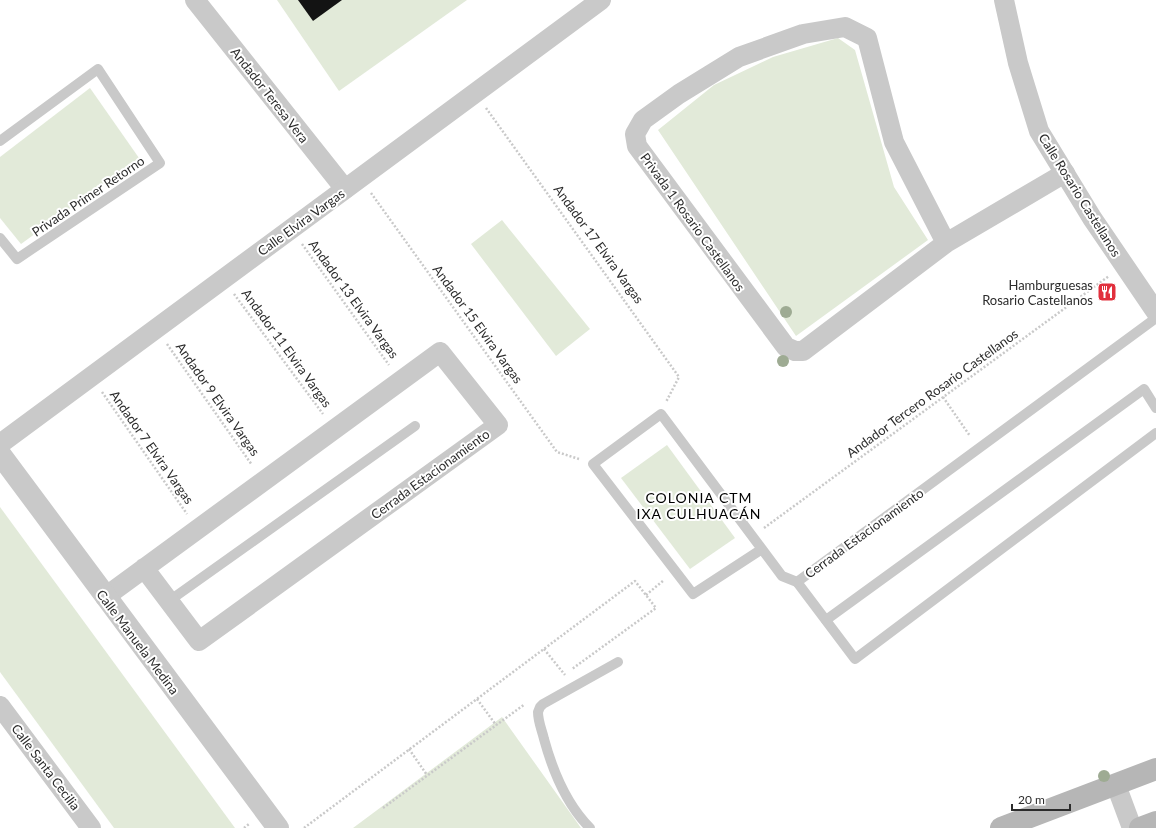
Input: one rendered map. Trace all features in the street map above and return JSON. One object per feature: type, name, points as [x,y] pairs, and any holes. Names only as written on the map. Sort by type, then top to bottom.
[{"type":"main road","points":[[1001,828],[1156,769]]},
{"type":"main road","points":[[1140,828],[1156,822]]},
{"type":"street","name":"Andador Teresa Vera","points":[[195,0],[352,183]]},
{"type":"street","name":"Calle Elvira Vargas","points":[[0,444],[601,0]]},
{"type":"street","name":"Calle Rosario Castellanos","points":[[1004,0],[1018,63],[1039,131],[1092,218],[1124,265],[1153,302]]},
{"type":"street","name":"Privada 1 Rosario Castellanos","points":[[946,243],[894,142],[867,38],[845,27],[803,34],[739,57],[679,94],[643,120],[635,134],[637,146],[641,152],[786,347],[795,351],[803,351],[946,243],[1065,173]]},
{"type":"street","name":"Cerrada Estacionamiento","points":[[105,597],[144,568],[401,381],[440,352],[498,425],[199,641],[144,568]]},
{"type":"street","name":"Calle Manuela Medina","points":[[0,454],[278,828]]},
{"type":"street","name":"Calle Santa Cecilia","points":[[0,706],[91,828]]},
{"type":"street","points":[[1116,785],[1132,828]]},
{"type":"lane","name":"Privada Primer Retorno","points":[[0,141],[98,69],[160,163],[17,259],[0,238]]},
{"type":"lane","name":"Cerrada Estacionamiento","points":[[1156,318],[797,582],[855,659],[1156,433]]},
{"type":"lane","points":[[826,620],[1144,389],[1156,408]]},
{"type":"lane","points":[[762,549],[693,594],[593,464],[661,414],[762,549],[782,576],[797,582]]},
{"type":"lane","points":[[169,601],[415,426]]},
{"type":"lane","points":[[590,828],[559,784],[550,763],[538,712],[543,704],[618,662]]},
{"type":"path","name":"Andador 17 Elvira Vargas","points":[[475,93],[679,377],[661,414]]},
{"type":"path","name":"Andador 15 Elvira Vargas","points":[[352,183],[557,452],[593,464]]},
{"type":"path","name":"Andador 13 Elvira Vargas","points":[[291,229],[401,381]]},
{"type":"path","name":"Andador Tercero Rosario Castellanos","points":[[752,536],[1124,265]]},
{"type":"path","name":"Andador 11 Elvira Vargas","points":[[223,279],[334,430]]},
{"type":"path","name":"Andador 9 Elvira Vargas","points":[[156,328],[264,481]]},
{"type":"path","name":"Andador 7 Elvira Vargas","points":[[91,377],[198,529]]},
{"type":"path","points":[[943,397],[978,449]]},
{"type":"path","points":[[304,828],[635,581],[646,595],[676,571]]},
{"type":"path","points":[[544,649],[573,687]]},
{"type":"path","points":[[477,700],[496,725]]},
{"type":"path","points":[[410,749],[428,775]]},
{"type":"green space","points":[[277,0],[467,0],[339,91]]},
{"type":"green space","points":[[838,38],[855,50],[894,187],[928,240],[796,336],[658,130],[714,85],[773,57]]},
{"type":"green space","points":[[90,88],[139,158],[21,244],[0,218],[0,157]]},
{"type":"green space","points":[[502,220],[590,329],[556,356],[471,244]]},
{"type":"green space","points":[[667,445],[735,538],[690,569],[621,478]]},
{"type":"green space","points":[[0,507],[235,828],[114,828],[0,672]]},
{"type":"green space","points":[[502,717],[581,828],[353,828]]},
{"type":"building","points":[[298,0],[342,0],[313,21]]},
{"type":"place","name":"Hamburguesas Rosario Castellanos","points":[[1107,292]]},
{"type":"district","name":"COLONIA CTM IXA CULHUACÁN","points":[[699,506]]}]
